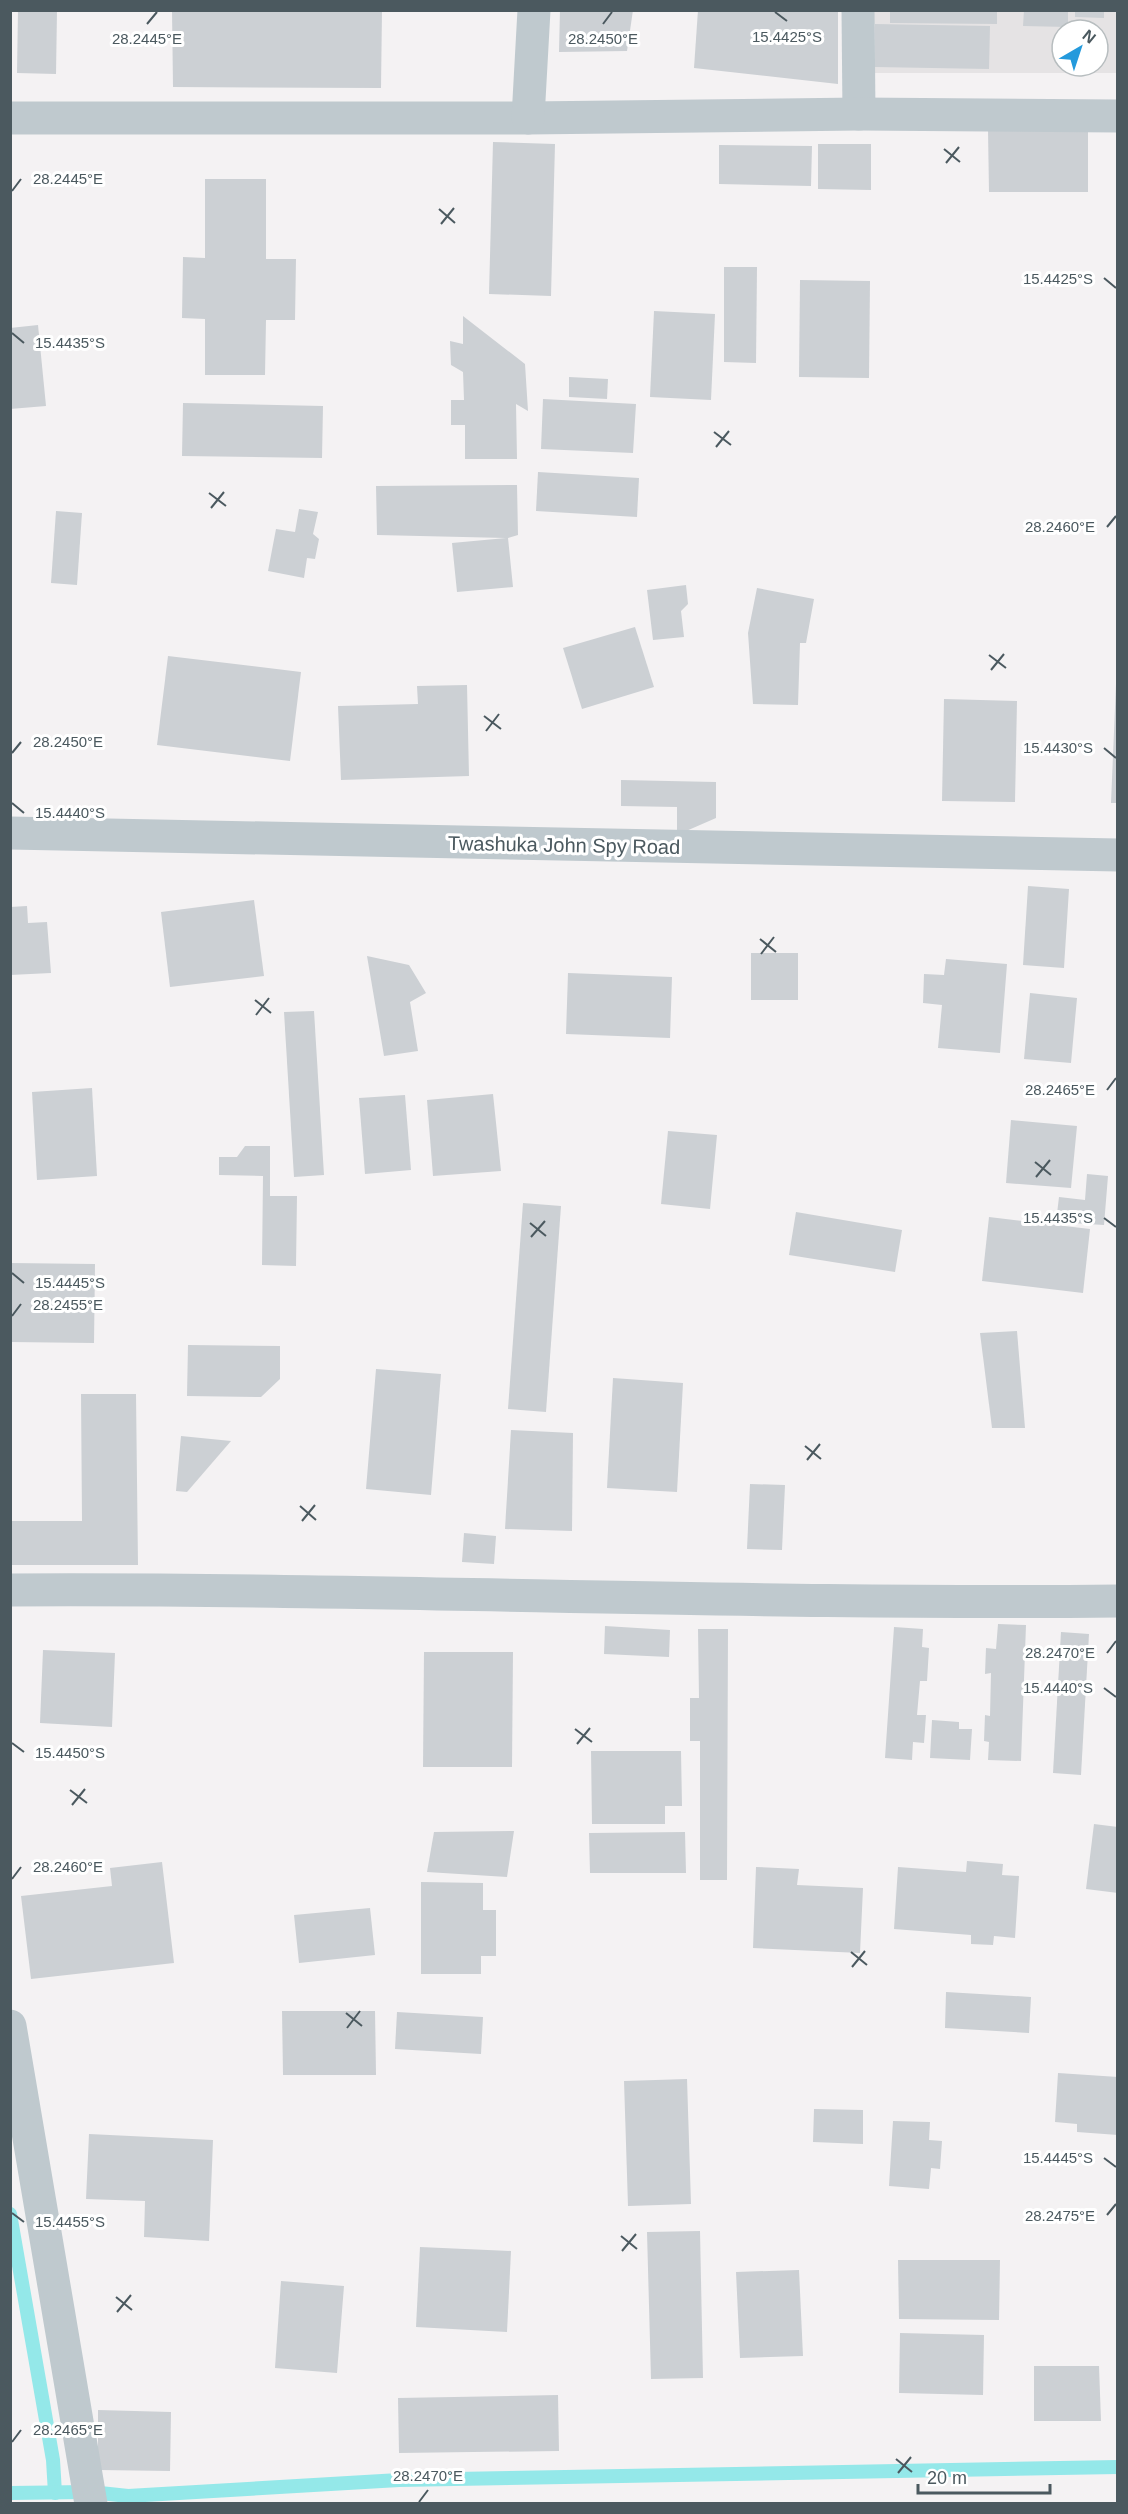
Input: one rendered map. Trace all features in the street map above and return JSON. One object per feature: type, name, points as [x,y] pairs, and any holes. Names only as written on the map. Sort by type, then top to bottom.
[{"type":"street","points":[[528,118],[534,10]]},
{"type":"street","points":[[858,10],[859,114]]},
{"type":"street","points":[[10,118],[528,118],[859,114],[1118,116]]},
{"type":"street","name":"Twashuka John Spy Road","points":[[10,833],[1118,855]]},
{"type":"street","points":[[10,1590],[285,1590],[934,1603],[1118,1601]]},
{"type":"street","points":[[10,2026],[92,2504]]},
{"type":"shaded area","points":[[862,11],[1117,11],[1117,73],[1110,73],[1110,18],[1050,18],[1050,73],[861,73]]},
{"type":"building","points":[[18,10],[57,10],[56,74],[17,73]]},
{"type":"building","points":[[172,10],[382,10],[381,88],[173,87]]},
{"type":"building","points":[[560,10],[633,10],[627,51],[559,52]]},
{"type":"building","points":[[698,10],[838,10],[838,84],[694,68]]},
{"type":"building","points":[[890,10],[997,10],[997,24],[890,23]]},
{"type":"building","points":[[1024,10],[1068,10],[1068,18],[1050,18],[1050,27],[1023,26]]},
{"type":"building","points":[[1075,10],[1104,10],[1104,18],[1075,17]]},
{"type":"building","points":[[875,24],[990,26],[989,69],[875,67]]},
{"type":"building","points":[[988,130],[1088,130],[1088,192],[989,192]]},
{"type":"building","points":[[493,142],[555,144],[551,296],[489,294]]},
{"type":"building","points":[[818,144],[871,144],[871,190],[818,189]]},
{"type":"building","points":[[719,145],[812,146],[811,186],[719,184]]},
{"type":"building","points":[[205,179],[266,179],[266,259],[296,259],[295,320],[266,320],[265,375],[205,375],[205,319],[182,318],[183,257],[205,258]]},
{"type":"building","points":[[724,267],[757,267],[756,363],[724,362]]},
{"type":"building","points":[[800,280],[870,281],[869,378],[799,377]]},
{"type":"building","points":[[654,311],[715,314],[711,400],[650,397]]},
{"type":"building","points":[[463,316],[525,364],[528,411],[516,404],[517,459],[465,459],[465,425],[451,425],[451,400],[464,400],[463,372],[451,365],[450,341],[463,344]]},
{"type":"building","points":[[38,325],[46,406],[10,409],[10,328]]},
{"type":"building","points":[[569,377],[608,379],[607,399],[569,397]]},
{"type":"building","points":[[543,399],[636,404],[633,453],[541,449]]},
{"type":"building","points":[[183,403],[323,406],[322,458],[182,456]]},
{"type":"building","points":[[538,472],[639,478],[637,517],[536,511]]},
{"type":"building","points":[[517,485],[518,535],[508,538],[513,587],[457,592],[452,543],[506,538],[377,535],[376,486]]},
{"type":"building","points":[[299,509],[318,512],[313,534],[319,539],[315,559],[307,558],[304,578],[268,571],[276,529],[295,532]]},
{"type":"building","points":[[56,511],[82,513],[77,585],[51,583]]},
{"type":"building","points":[[686,585],[688,604],[681,611],[684,637],[653,640],[647,590]]},
{"type":"building","points":[[757,588],[814,599],[806,643],[800,643],[798,705],[753,704],[748,633]]},
{"type":"building","points":[[635,627],[654,687],[582,709],[563,648]]},
{"type":"building","points":[[168,656],[301,672],[290,761],[157,745]]},
{"type":"building","points":[[1116,684],[1118,684],[1118,803],[1111,803]]},
{"type":"building","points":[[467,685],[469,776],[341,780],[338,706],[418,704],[417,686]]},
{"type":"building","points":[[944,699],[1017,701],[1015,802],[942,801]]},
{"type":"building","points":[[621,780],[716,782],[716,818],[677,835],[677,807],[621,806]]},
{"type":"building","points":[[1028,886],[1069,889],[1064,968],[1023,965]]},
{"type":"building","points":[[254,900],[264,976],[170,987],[161,912]]},
{"type":"building","points":[[27,906],[28,923],[47,922],[51,973],[10,975],[10,907]]},
{"type":"building","points":[[751,953],[798,953],[798,1000],[751,1000]]},
{"type":"building","points":[[367,956],[409,965],[426,993],[410,1002],[418,1051],[384,1056]]},
{"type":"building","points":[[946,959],[1007,964],[1000,1053],[938,1048],[942,1005],[923,1003],[924,974],[944,975]]},
{"type":"building","points":[[568,973],[672,977],[670,1038],[566,1034]]},
{"type":"building","points":[[1030,993],[1077,998],[1071,1063],[1024,1059]]},
{"type":"building","points":[[314,1011],[324,1175],[294,1177],[284,1012]]},
{"type":"building","points":[[92,1088],[97,1176],[37,1180],[32,1092]]},
{"type":"building","points":[[493,1094],[501,1171],[433,1176],[427,1100]]},
{"type":"building","points":[[405,1095],[411,1170],[365,1174],[359,1098]]},
{"type":"building","points":[[1011,1120],[1077,1126],[1071,1188],[1006,1183]]},
{"type":"building","points":[[668,1131],[717,1135],[710,1209],[661,1204]]},
{"type":"building","points":[[245,1146],[270,1146],[270,1196],[297,1196],[296,1266],[262,1265],[263,1176],[219,1175],[219,1157],[237,1157]]},
{"type":"building","points":[[1087,1174],[1108,1176],[1104,1225],[1056,1222],[1059,1197],[1085,1200]]},
{"type":"building","points":[[523,1203],[561,1206],[546,1412],[508,1409]]},
{"type":"building","points":[[796,1212],[902,1230],[895,1272],[789,1255]]},
{"type":"building","points":[[989,1217],[1090,1229],[1083,1293],[982,1281]]},
{"type":"building","points":[[10,1263],[95,1264],[94,1343],[10,1342]]},
{"type":"building","points":[[1017,1331],[1025,1428],[992,1428],[980,1333]]},
{"type":"building","points":[[188,1345],[280,1346],[280,1379],[261,1397],[187,1396]]},
{"type":"building","points":[[376,1369],[441,1374],[431,1495],[366,1489]]},
{"type":"building","points":[[613,1378],[683,1383],[677,1492],[607,1488]]},
{"type":"building","points":[[81,1394],[136,1394],[138,1565],[10,1565],[10,1521],[82,1521]]},
{"type":"building","points":[[511,1430],[573,1433],[572,1531],[505,1529]]},
{"type":"building","points":[[181,1436],[231,1441],[187,1492],[176,1491]]},
{"type":"building","points":[[750,1484],[785,1485],[782,1550],[747,1549]]},
{"type":"building","points":[[464,1533],[496,1536],[494,1564],[462,1562]]},
{"type":"building","points":[[998,1624],[1026,1625],[1021,1761],[988,1760],[989,1742],[984,1741],[985,1715],[990,1716],[991,1673],[985,1674],[986,1648],[996,1649]]},
{"type":"building","points":[[605,1626],[670,1630],[669,1657],[604,1654]]},
{"type":"building","points":[[894,1627],[923,1629],[922,1647],[929,1648],[927,1681],[920,1681],[917,1715],[926,1715],[924,1743],[913,1742],[912,1760],[885,1758]]},
{"type":"building","points":[[698,1629],[728,1629],[727,1880],[700,1880],[700,1741],[690,1741],[690,1698],[699,1698]]},
{"type":"building","points":[[1061,1632],[1089,1634],[1081,1775],[1053,1773]]},
{"type":"building","points":[[43,1650],[115,1653],[112,1727],[40,1723]]},
{"type":"building","points":[[424,1652],[513,1652],[512,1767],[423,1767]]},
{"type":"building","points":[[932,1720],[959,1722],[959,1729],[972,1729],[970,1760],[930,1758]]},
{"type":"building","points":[[591,1751],[681,1751],[682,1806],[665,1806],[665,1824],[592,1824]]},
{"type":"building","points":[[1094,1824],[1118,1827],[1118,1893],[1086,1889]]},
{"type":"building","points":[[514,1831],[507,1877],[427,1872],[434,1832]]},
{"type":"building","points":[[685,1832],[686,1873],[590,1873],[589,1833]]},
{"type":"building","points":[[967,1861],[1003,1864],[1002,1875],[1019,1876],[1015,1938],[994,1936],[993,1945],[971,1944],[971,1935],[894,1929],[898,1867],[966,1872]]},
{"type":"building","points":[[162,1862],[174,1963],[31,1979],[21,1896],[112,1886],[110,1868]]},
{"type":"building","points":[[756,1867],[799,1869],[797,1885],[863,1888],[860,1953],[753,1948]]},
{"type":"building","points":[[421,1882],[483,1883],[483,1910],[496,1910],[496,1956],[481,1956],[481,1974],[421,1974]]},
{"type":"building","points":[[370,1908],[375,1955],[299,1963],[294,1915]]},
{"type":"building","points":[[946,1992],[1031,1997],[1029,2033],[945,2028]]},
{"type":"building","points":[[282,2011],[375,2011],[376,2075],[283,2075]]},
{"type":"building","points":[[397,2012],[483,2017],[481,2054],[395,2049]]},
{"type":"building","points":[[1058,2073],[1118,2077],[1118,2135],[1077,2132],[1077,2124],[1055,2122]]},
{"type":"building","points":[[687,2079],[691,2204],[628,2206],[624,2081]]},
{"type":"building","points":[[814,2109],[863,2110],[863,2144],[813,2142]]},
{"type":"building","points":[[893,2121],[930,2122],[929,2140],[942,2141],[940,2169],[931,2168],[929,2189],[889,2186]]},
{"type":"building","points":[[89,2134],[213,2140],[209,2241],[144,2237],[145,2201],[86,2199]]},
{"type":"building","points":[[700,2231],[703,2378],[651,2379],[647,2232]]},
{"type":"building","points":[[420,2247],[511,2251],[507,2332],[416,2327]]},
{"type":"building","points":[[898,2260],[1000,2260],[999,2320],[899,2319]]},
{"type":"building","points":[[799,2270],[803,2356],[740,2358],[736,2272]]},
{"type":"building","points":[[281,2281],[344,2286],[337,2373],[275,2368]]},
{"type":"building","points":[[900,2333],[984,2335],[983,2395],[899,2393]]},
{"type":"building","points":[[1034,2366],[1099,2366],[1101,2421],[1034,2421]]},
{"type":"building","points":[[558,2395],[559,2451],[399,2453],[398,2398]]},
{"type":"building","points":[[98,2410],[171,2412],[170,2471],[98,2470]]},
{"type":"waterway","points":[[10,2214],[53,2460],[55,2493]]},
{"type":"waterway","points":[[100,2493],[128,2496],[399,2480],[1118,2467]]},
{"type":"waterway","points":[[10,2493],[86,2492]]}]
